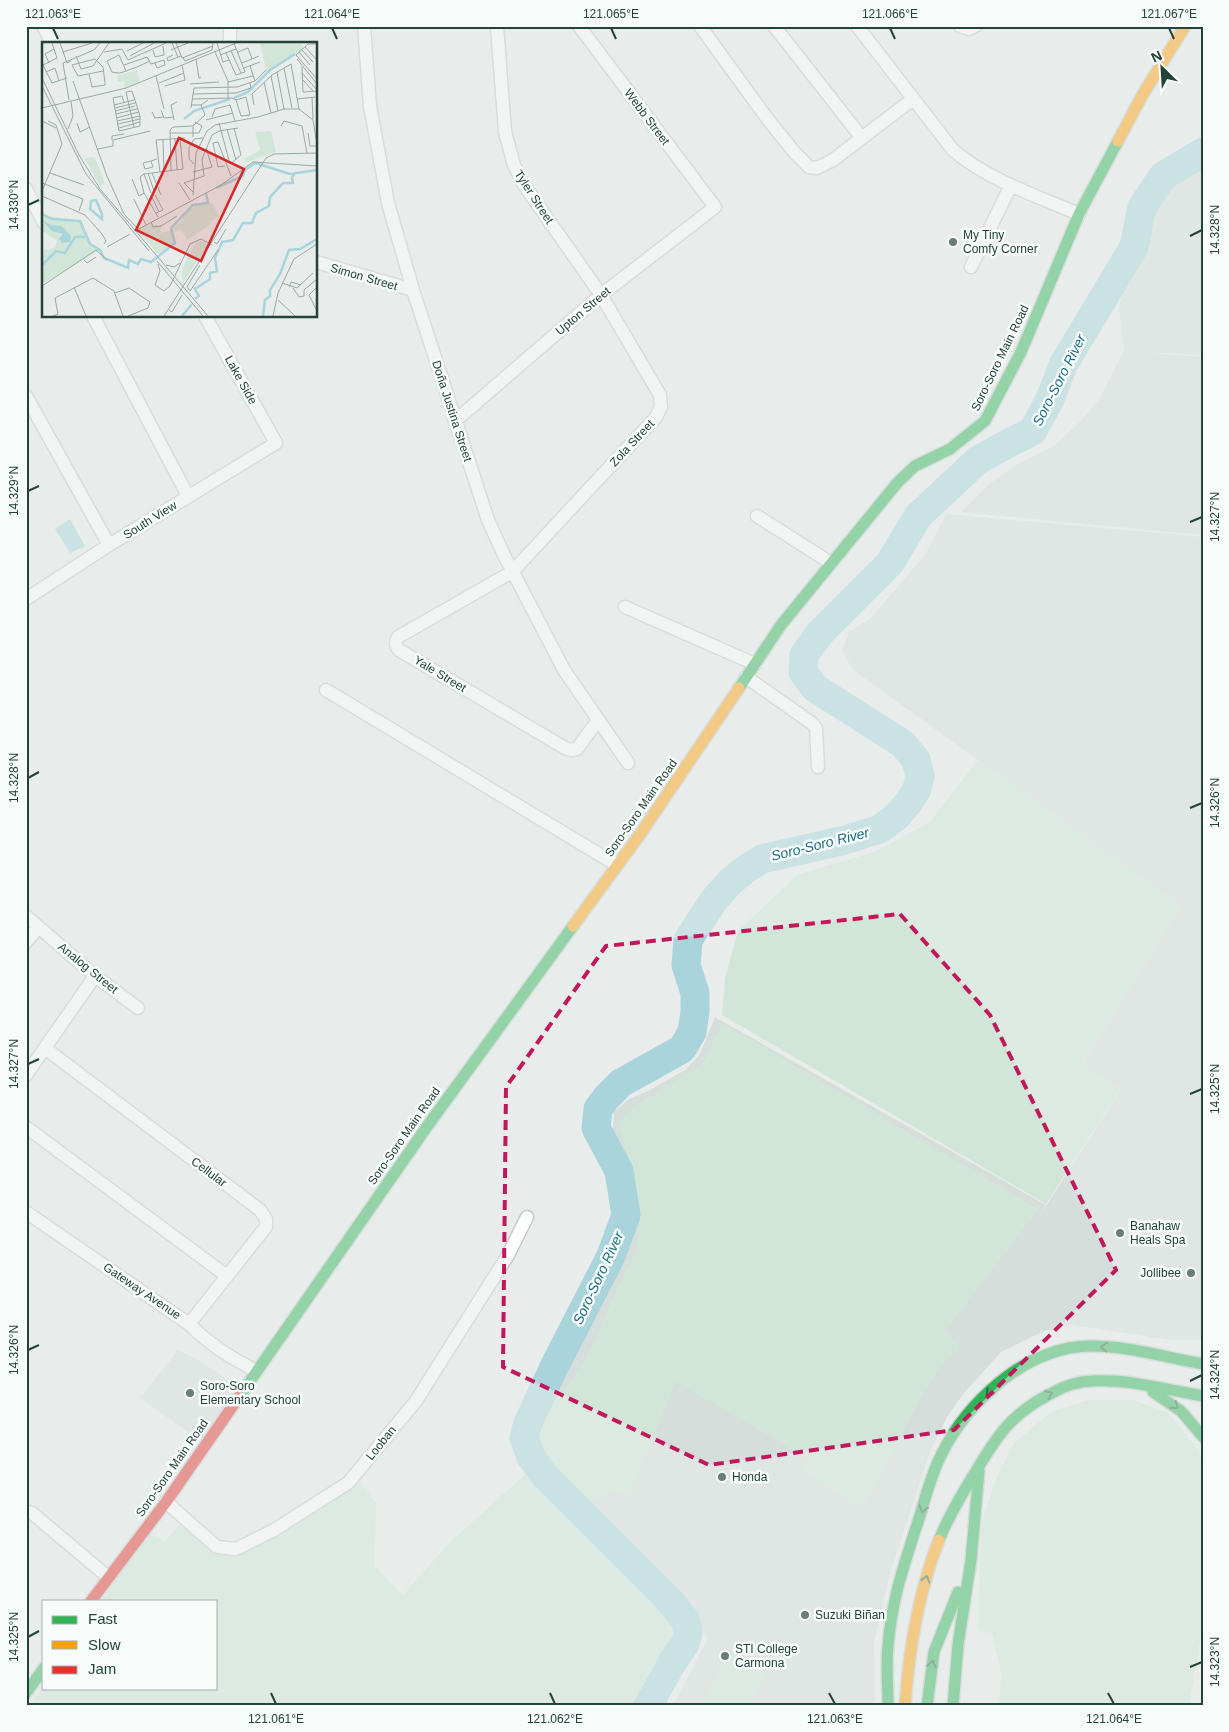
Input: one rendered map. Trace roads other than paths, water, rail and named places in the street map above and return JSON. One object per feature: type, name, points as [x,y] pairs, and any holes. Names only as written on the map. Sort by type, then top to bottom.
[{"type":"main road","name":"Soro-Soro Main Road","points":[[92,1600],[166,1502],[426,1128],[683,773],[781,625],[898,482],[915,466],[950,449],[984,421],[1021,352],[1079,214],[1143,94],[1185,26]]},
{"type":"main road","points":[[888,1706],[889,1639],[901,1575],[938,1462],[956,1433],[982,1400],[1009,1375],[1027,1363],[1070,1348],[1084,1346],[1117,1349],[1203,1364]]},
{"type":"main road","points":[[1180,1360],[1203,1354]]},
{"type":"main road","points":[[905,1706],[911,1639],[928,1574],[946,1524],[996,1436],[1009,1422],[1038,1399],[1067,1385],[1089,1381],[1102,1380],[1203,1396]]},
{"type":"main road","points":[[1139,1385],[1174,1405],[1191,1420],[1203,1437]]},
{"type":"main road","points":[[953,1706],[958,1645],[971,1560],[980,1464]]},
{"type":"main road","points":[[927,1706],[934,1652],[971,1560]]},
{"type":"main road","points":[[26,1693],[42,1671]]},
{"type":"street","points":[[43,26],[52,42]]},
{"type":"street","points":[[230,26],[230,42]]},
{"type":"street","name":"Doña Justina Street","points":[[364,26],[370,106],[392,219],[412,290],[488,520],[512,572],[564,670],[628,763]]},
{"type":"street","name":"Tyler Street","points":[[496,26],[505,132],[514,165],[524,185],[601,295]]},
{"type":"street","name":"Webb Street","points":[[579,26],[715,207]]},
{"type":"street","points":[[700,26],[769,121],[809,167],[817,168],[824,164],[862,138],[912,99]]},
{"type":"street","points":[[774,26],[862,138]]},
{"type":"street","points":[[858,26],[912,99],[953,150],[978,168],[1011,185],[1079,214]]},
{"type":"street","points":[[971,267],[1011,185]]},
{"type":"street","points":[[26,190],[42,219]]},
{"type":"street","name":"Upton Street","points":[[455,421],[601,295],[715,207]]},
{"type":"street","name":"Simon Street","points":[[318,263],[412,290]]},
{"type":"street","name":"Zola Street","points":[[512,572],[656,417],[661,406],[660,395],[601,295]]},
{"type":"street","points":[[94,318],[188,496]]},
{"type":"street","name":"Lake Side","points":[[207,318],[276,443]]},
{"type":"street","points":[[26,396],[109,546]]},
{"type":"street","name":"South View","points":[[26,599],[188,496],[276,443]]},
{"type":"street","points":[[757,516],[831,563]]},
{"type":"street","name":"Yale Street","points":[[512,572],[398,637],[396,646],[399,650],[565,748],[576,749],[598,720]]},
{"type":"street","points":[[625,607],[755,664]]},
{"type":"street","points":[[746,677],[813,724],[816,728],[818,767]]},
{"type":"street","points":[[326,690],[617,865]]},
{"type":"street","name":"Analog Street","points":[[26,916],[96,976],[138,1008]]},
{"type":"street","points":[[26,942],[38,928]]},
{"type":"street","points":[[26,1075],[96,976]]},
{"type":"street","name":"Cellular","points":[[46,1049],[260,1210],[266,1219],[266,1227],[189,1324]]},
{"type":"street","points":[[26,1127],[227,1276]]},
{"type":"street","name":"Gateway Avenue","points":[[26,1212],[189,1324],[208,1342],[230,1358],[256,1371]]},
{"type":"street","name":"Looban","points":[[166,1502],[217,1547],[236,1549],[274,1530],[348,1483],[416,1401],[508,1255],[527,1217]]},
{"type":"street","points":[[26,1511],[32,1513],[108,1577]]},
{"type":"water","points":[[70,519],[85,546],[70,553],[55,529]]},
{"type":"waterway","name":"Soro-Soro River","points":[[648,1706],[673,1661],[685,1644],[688,1634],[686,1621],[671,1602],[545,1476],[531,1457],[524,1438],[528,1423],[555,1365],[611,1256],[626,1215],[619,1171],[596,1128],[598,1109],[621,1083],[682,1049],[692,1032],[695,993],[686,965],[688,940],[714,900],[730,882],[762,859],[845,840],[880,829],[896,817],[917,789],[920,776],[916,760],[903,744],[815,688],[803,672],[804,655],[820,633],[890,563],[918,516],[978,460],[1033,431],[1050,399],[1063,365],[1134,247],[1142,207],[1163,176],[1203,152]]},
{"type":"place","name":"My Tiny Comfy Corner","points":[[953,242]]},
{"type":"place","name":"Banahaw Heals Spa","points":[[1120,1233]]},
{"type":"place","name":"Jollibee","points":[[1191,1273]]},
{"type":"place","name":"Soro-Soro Elementary School","points":[[190,1393]]},
{"type":"place","name":"Honda","points":[[722,1477]]},
{"type":"place","name":"Suzuki Biñan","points":[[805,1615]]},
{"type":"place","name":"STI College Carmona","points":[[725,1656]]}]
